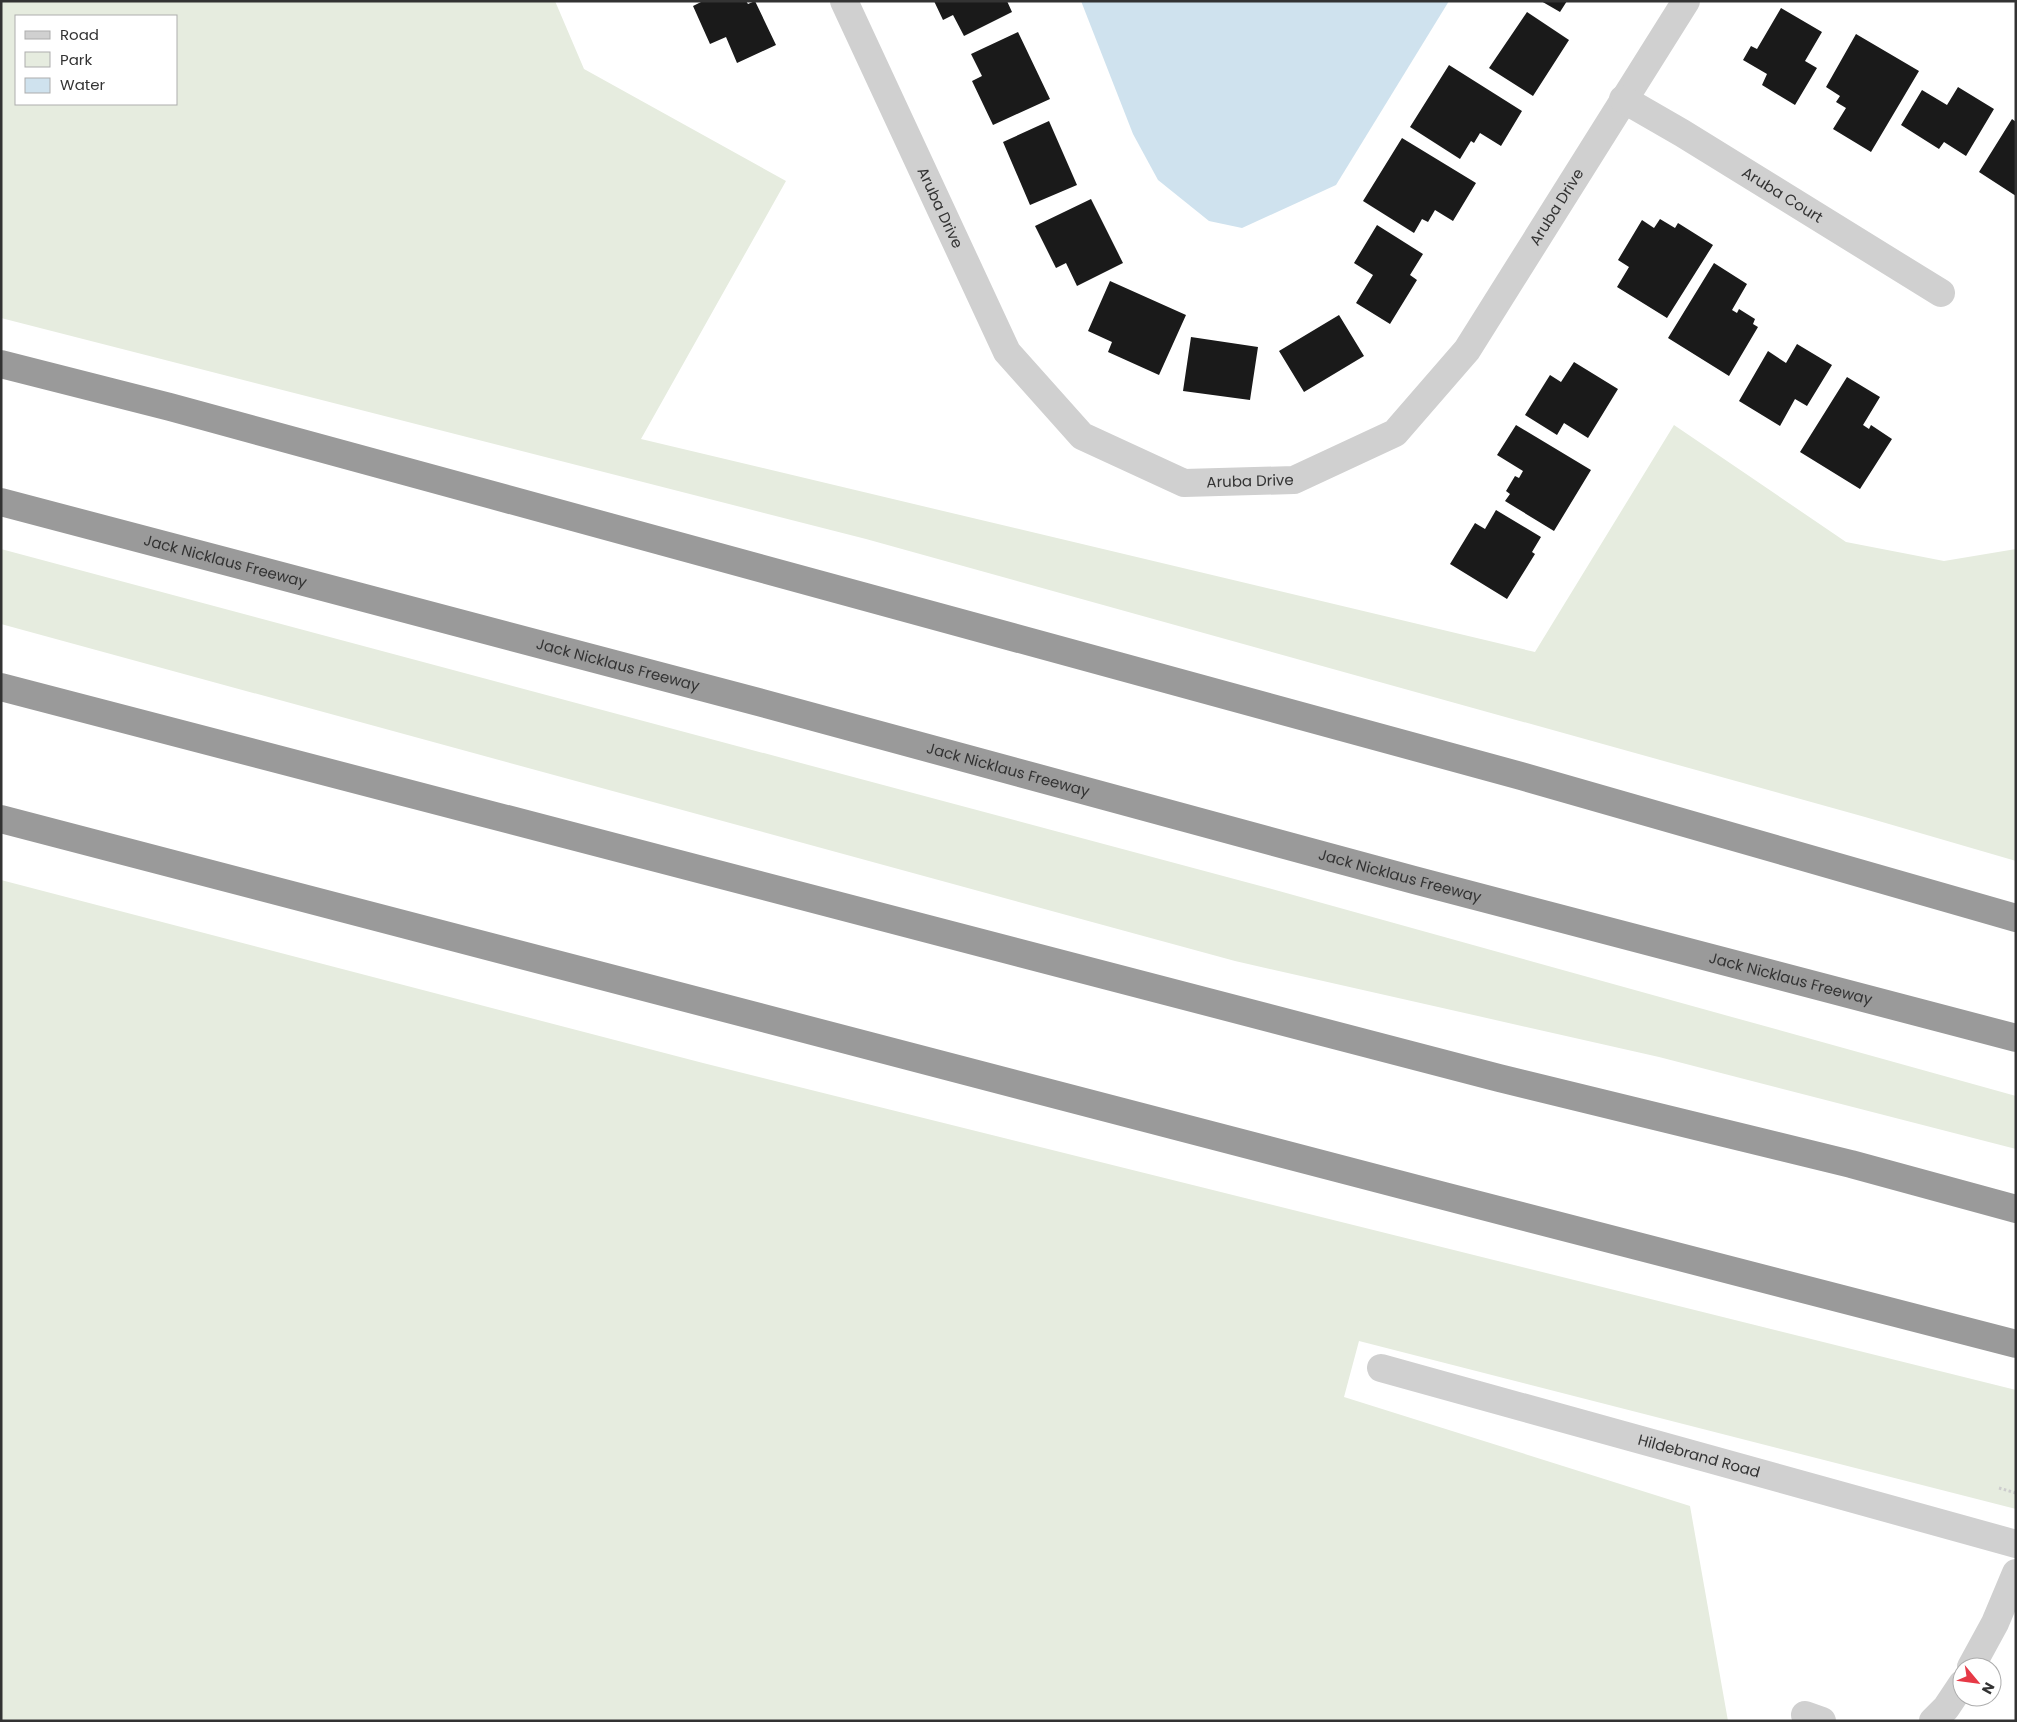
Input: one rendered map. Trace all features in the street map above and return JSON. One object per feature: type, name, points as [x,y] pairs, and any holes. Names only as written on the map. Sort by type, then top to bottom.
[{"type":"highway","points":[[1,364],[190,412],[1522,776],[2016,918]]},
{"type":"highway","name":"Jack Nicklaus Freeway","points":[[1,502],[762,703],[1414,880],[2016,1038]]},
{"type":"highway","points":[[1,687],[1480,1074],[1851,1164],[2016,1209]]},
{"type":"highway","points":[[1,819],[2016,1344]]},
{"type":"street","name":"Aruba Drive","points":[[844,1],[1007,352],[1082,436],[1184,482],[1294,480],[1395,433],[1467,350],[1686,1]]},
{"type":"street","name":"Aruba Court","points":[[1623,99],[1682,133],[1941,293]]},
{"type":"street","name":"Hildebrand Road","points":[[1381,1368],[2016,1544]]},
{"type":"street","points":[[1976,1657],[1995,1623],[2016,1573]]},
{"type":"street","points":[[1933,1721],[1952,1699]]},
{"type":"path","points":[[1999,1488],[2016,1493]]},
{"type":"green space","points":[[1,1],[555,1],[584,69],[786,181],[641,439],[1535,652],[1674,425],[1846,542],[1944,561],[2016,549],[2016,861],[1865,817],[866,539],[1,318]]},
{"type":"green space","points":[[1,549],[1268,888],[2016,1096],[2016,1149],[1659,1057],[1235,961],[1,624]]},
{"type":"green space","points":[[1,880],[703,1063],[2016,1390],[2016,1509],[1359,1341],[1344,1397],[1690,1506],[1728,1721],[1,1721]]},
{"type":"water","points":[[1081,1],[1449,1],[1336,185],[1242,228],[1209,221],[1158,180],[1133,134]]},
{"type":"building","points":[[703,1],[746,1],[748,4],[755,1],[776,45],[737,63],[726,37],[710,44],[693,6]]},
{"type":"building","points":[[934,1],[1007,1],[1012,12],[964,36],[953,15],[943,20]]},
{"type":"building","points":[[1541,1],[1567,1],[1560,12]]},
{"type":"building","points":[[1781,8],[1822,32],[1805,61],[1817,68],[1795,105],[1762,85],[1767,74],[1743,60],[1751,46],[1757,49]]},
{"type":"building","points":[[1527,12],[1569,40],[1533,96],[1489,68]]},
{"type":"building","points":[[1018,32],[1050,99],[993,125],[972,81],[982,76],[971,54]]},
{"type":"building","points":[[1856,34],[1919,71],[1871,152],[1833,129],[1846,108],[1836,102],[1840,96],[1826,87]]},
{"type":"building","points":[[1449,65],[1522,111],[1501,146],[1480,133],[1474,143],[1471,141],[1460,159],[1410,127]]},
{"type":"building","points":[[1958,87],[1994,109],[1966,156],[1944,142],[1939,149],[1901,125],[1922,90],[1947,105]]},
{"type":"building","points":[[2012,119],[2016,122],[2016,196],[1979,172]]},
{"type":"building","points":[[1049,121],[1077,185],[1030,205],[1003,142]]},
{"type":"building","points":[[1402,138],[1476,183],[1453,221],[1435,210],[1428,222],[1422,219],[1414,233],[1363,201]]},
{"type":"building","points":[[1091,199],[1123,263],[1077,286],[1066,263],[1056,268],[1035,226]]},
{"type":"building","points":[[1660,219],[1675,228],[1678,223],[1713,245],[1667,318],[1617,287],[1629,267],[1618,260],[1642,220],[1654,228]]},
{"type":"building","points":[[1377,225],[1423,254],[1410,275],[1417,280],[1390,324],[1356,303],[1373,275],[1354,263]]},
{"type":"building","points":[[1714,263],[1747,284],[1732,310],[1737,313],[1739,309],[1755,319],[1753,324],[1758,327],[1729,376],[1668,338]]},
{"type":"building","points":[[1110,281],[1186,315],[1159,375],[1108,352],[1112,342],[1088,331]]},
{"type":"building","points":[[1339,315],[1364,356],[1304,392],[1279,351]]},
{"type":"building","points":[[1191,337],[1258,347],[1250,400],[1183,391]]},
{"type":"building","points":[[1797,344],[1832,365],[1807,406],[1795,399],[1780,426],[1739,401],[1768,351],[1786,363]]},
{"type":"building","points":[[1574,362],[1618,389],[1588,438],[1564,423],[1557,435],[1525,415],[1550,375],[1561,382]]},
{"type":"building","points":[[1847,377],[1880,397],[1863,425],[1869,429],[1871,425],[1892,439],[1860,489],[1800,452]]},
{"type":"building","points":[[1516,425],[1591,470],[1554,531],[1505,501],[1510,494],[1506,491],[1515,476],[1519,478],[1523,471],[1497,455]]},
{"type":"building","points":[[1496,510],[1541,537],[1532,552],[1535,554],[1507,599],[1450,564],[1475,523],[1485,529]]}]
